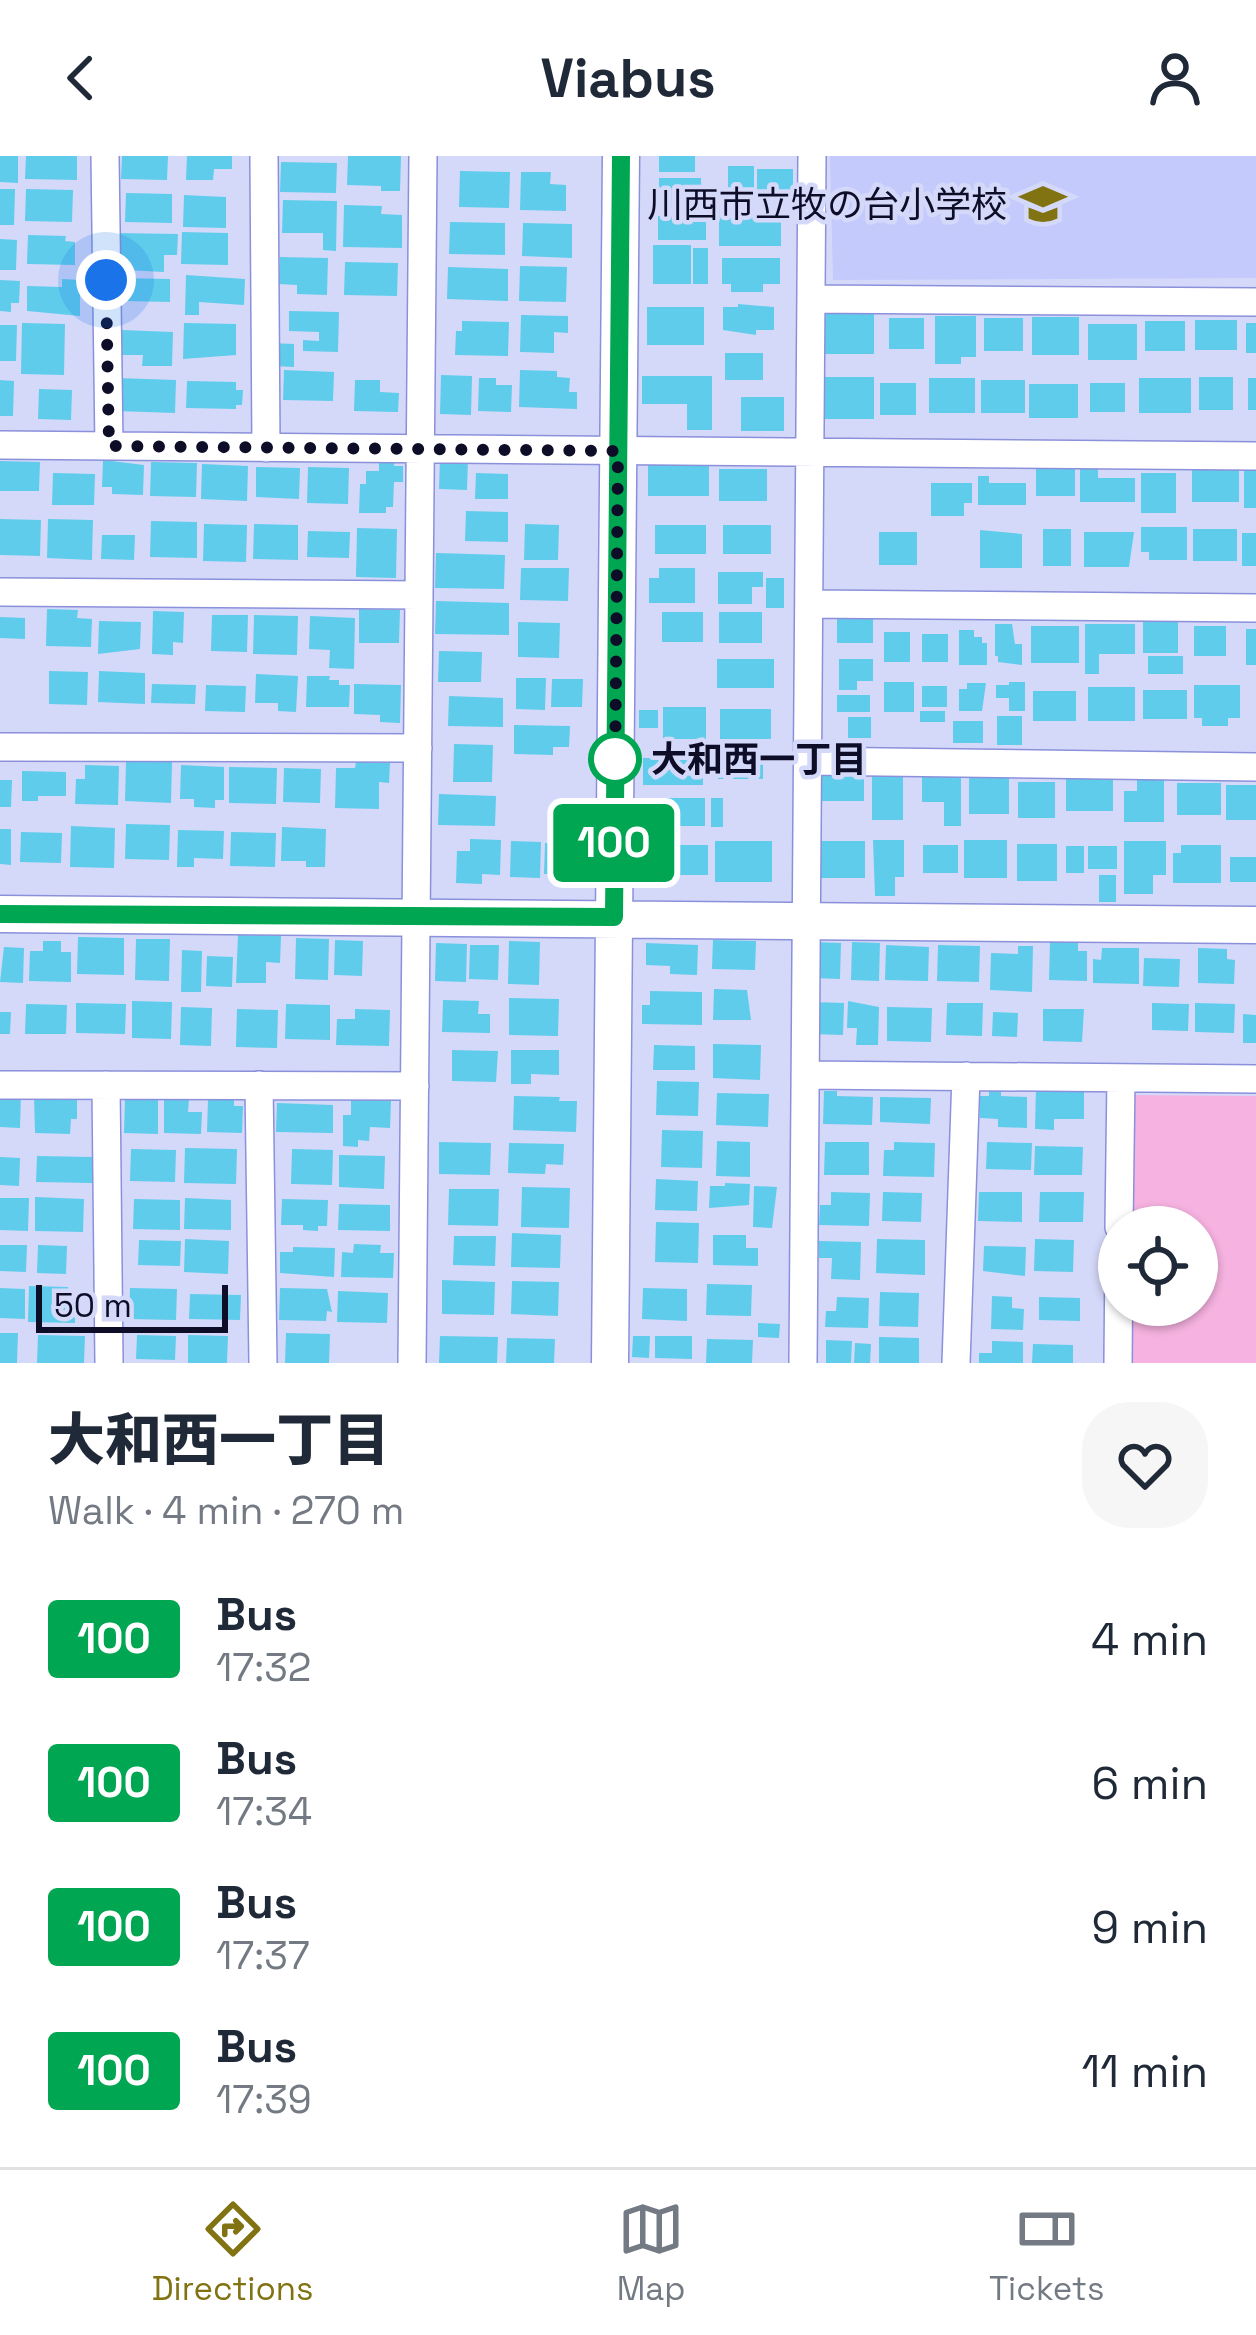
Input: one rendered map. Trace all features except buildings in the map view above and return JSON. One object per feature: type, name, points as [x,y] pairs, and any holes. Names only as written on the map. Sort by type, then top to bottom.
[{"type":"street","points":[[105,156],[109,446]]},
{"type":"street","points":[[264,156],[266,448]]},
{"type":"street","points":[[412,1363],[423,156]]},
{"type":"street","points":[[610,1363],[621,156]]},
{"type":"street","points":[[802,1363],[812,156]]},
{"type":"street","points":[[811,299],[1256,302]]},
{"type":"street","points":[[0,446],[1256,456]]},
{"type":"street","points":[[0,592],[419,595]]},
{"type":"street","points":[[808,604],[1256,608]]},
{"type":"street","points":[[0,747],[418,748]]},
{"type":"street","points":[[807,761],[1256,767]]},
{"type":"street","points":[[0,914],[1256,925]]},
{"type":"street","points":[[805,1075],[1256,1079]]},
{"type":"street","points":[[956,1363],[966,1076]]},
{"type":"street","points":[[1119,1206],[1121,1078]]},
{"type":"street","points":[[0,1085],[415,1086]]},
{"type":"street","points":[[106,1085],[110,1363]]},
{"type":"street","points":[[259,1085],[263,1363]]},
{"type":"street","points":[[1118,1326],[1118,1363]]},
{"type":"shaded area","name":"川西市立牧の台小学校","points":[[830,156],[1256,156],[1256,278],[833,280]]},
{"type":"shaded area","points":[[1124,1095],[1256,1096],[1256,1363],[1123,1363],[1123,1326],[1218,1326],[1218,1206],[1123,1206]]},
{"type":"bus line","name":"100","points":[[0,914],[614,917],[621,156]]},
{"type":"place","name":"川西市立牧の台小学校","points":[[1043,204]]},
{"type":"place","name":"大和西一丁目","points":[[615,759]]},
{"type":"route","points":[[106,280],[109,446],[618,451],[615,777],[615,759]]}]
